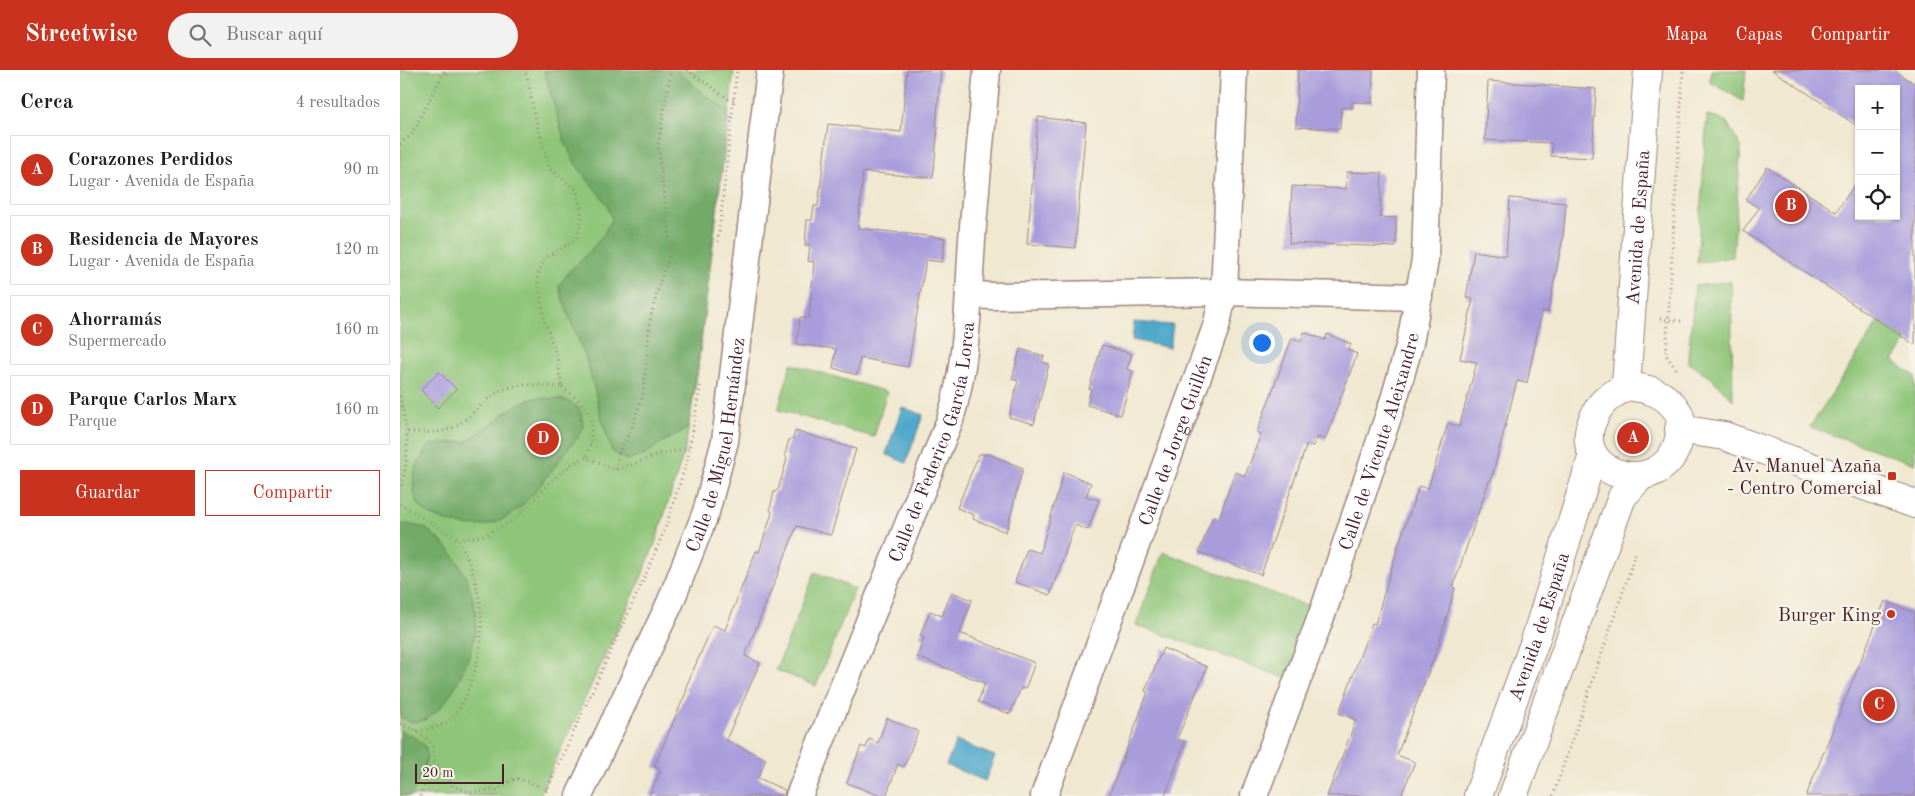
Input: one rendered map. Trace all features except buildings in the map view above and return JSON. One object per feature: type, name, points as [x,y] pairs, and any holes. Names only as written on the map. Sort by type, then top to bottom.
[{"type":"street","name":"Calle de Miguel Hernández","points":[[579,796],[670,603],[706,512],[725,441],[770,70]]},
{"type":"street","name":"Calle de Federico García Lorca","points":[[799,796],[950,420],[963,370],[970,295],[972,238],[988,70]]},
{"type":"street","name":"Calle de Jorge Guillén","points":[[1044,796],[1216,327],[1224,292],[1234,70]]},
{"type":"street","name":"Calle de Vicente Aleixandre","points":[[1254,796],[1324,609],[1395,396],[1410,343],[1425,260],[1431,70]]},
{"type":"street","name":"Avenida de España","points":[[1626,386],[1648,70]]},
{"type":"street","points":[[970,295],[1224,292],[1419,297]]},
{"type":"street","points":[[1626,386],[1643,388],[1664,396],[1679,414],[1679,429],[1680,438],[1672,457],[1660,470],[1641,476],[1616,473],[1603,466],[1593,454],[1589,442],[1590,429],[1595,413],[1606,399],[1626,386]]},
{"type":"street","points":[[1679,429],[1724,436],[1915,504]]},
{"type":"street","name":"Avenida de España","points":[[1478,796],[1536,641],[1593,454]]},
{"type":"street","name":"Avenida de España","points":[[1513,796],[1622,498],[1641,476]]},
{"type":"path","points":[[400,144],[411,135],[445,70]]},
{"type":"path","points":[[524,70],[527,75],[534,114],[550,169],[576,190],[581,209],[581,222],[576,239],[544,260],[537,277],[545,322],[557,357],[562,386]]},
{"type":"path","points":[[616,470],[619,451],[631,430],[643,395],[650,320],[659,285],[671,252],[658,145],[671,70]]},
{"type":"path","points":[[687,70],[730,100],[734,100]]},
{"type":"path","points":[[717,250],[737,70]]},
{"type":"path","points":[[1680,373],[1671,364],[1666,355],[1683,70]]},
{"type":"path","points":[[544,796],[665,529],[684,470],[702,378]]},
{"type":"path","points":[[408,432],[436,432],[452,428],[467,419],[482,403],[495,393],[512,387],[530,385],[562,386],[581,401],[590,413],[592,435],[587,457]]},
{"type":"path","points":[[400,396],[402,412],[408,432],[406,470],[400,489]]},
{"type":"path","points":[[459,540],[487,534],[514,520],[553,479],[572,464],[587,457],[616,470],[660,454],[689,448]]},
{"type":"path","points":[[400,504],[459,540],[469,560],[477,584],[482,621],[480,656],[464,702],[450,720],[434,728],[417,731]]},
{"type":"path","points":[[1553,796],[1630,571],[1637,545]]},
{"type":"path","points":[[400,724],[417,731],[428,740],[433,748],[434,759],[452,786],[470,792],[496,790],[516,778],[548,789]]},
{"type":"path","points":[[420,796],[434,759]]},
{"type":"green space","points":[[400,70],[734,70],[697,375],[685,449],[656,541],[637,588],[539,796],[400,796]]},
{"type":"green space","points":[[544,70],[676,70],[705,95],[729,112],[697,375],[688,428],[659,444],[645,455],[626,460],[612,451],[585,356],[559,286],[570,270],[582,260],[601,238],[612,220],[607,204],[576,165],[564,140]]},
{"type":"green space","points":[[1711,70],[1746,70],[1743,101],[1710,82]]},
{"type":"green space","points":[[1707,115],[1726,121],[1741,146],[1733,257],[1697,263]]},
{"type":"green space","points":[[1731,281],[1733,400],[1710,377],[1688,363],[1695,286]]},
{"type":"green space","points":[[1879,321],[1907,340],[1893,361],[1915,376],[1915,464],[1810,427]]},
{"type":"green space","points":[[791,364],[887,392],[874,437],[778,410]]},
{"type":"green space","points":[[533,398],[553,398],[572,403],[581,413],[583,425],[577,439],[530,497],[503,519],[481,526],[451,522],[425,511],[417,501],[413,487],[418,464],[430,445],[468,441],[516,405]]},
{"type":"green space","points":[[405,524],[424,528],[445,545],[453,555],[460,565],[470,588],[476,625],[470,651],[457,684],[437,711],[426,719],[414,722],[400,717],[400,525]]},
{"type":"green space","points":[[1163,552],[1313,608],[1288,679],[1136,625]]},
{"type":"green space","points":[[815,572],[855,589],[816,686],[776,670]]},
{"type":"green space","points":[[400,731],[419,740],[425,747],[427,754],[421,776],[411,796],[400,796]]},
{"type":"water","points":[[1134,322],[1173,325],[1170,348],[1132,340]]},
{"type":"water","points":[[902,407],[923,415],[906,463],[886,454]]},
{"type":"water","points":[[956,741],[995,756],[985,781],[946,765]]},
{"type":"place","name":"Residencia de Mayores","points":[[1791,206]]},
{"type":"place","name":"Corazones Perdidos","points":[[1633,438]]},
{"type":"place","name":"Parque Carlos Marx","points":[[543,439]]},
{"type":"place","name":"Av. Manuel Azaña - Centro Comercial","points":[[1892,476]]},
{"type":"place","name":"Burger King","points":[[1891,614]]},
{"type":"place","name":"Ahorramás","points":[[1879,705]]}]
